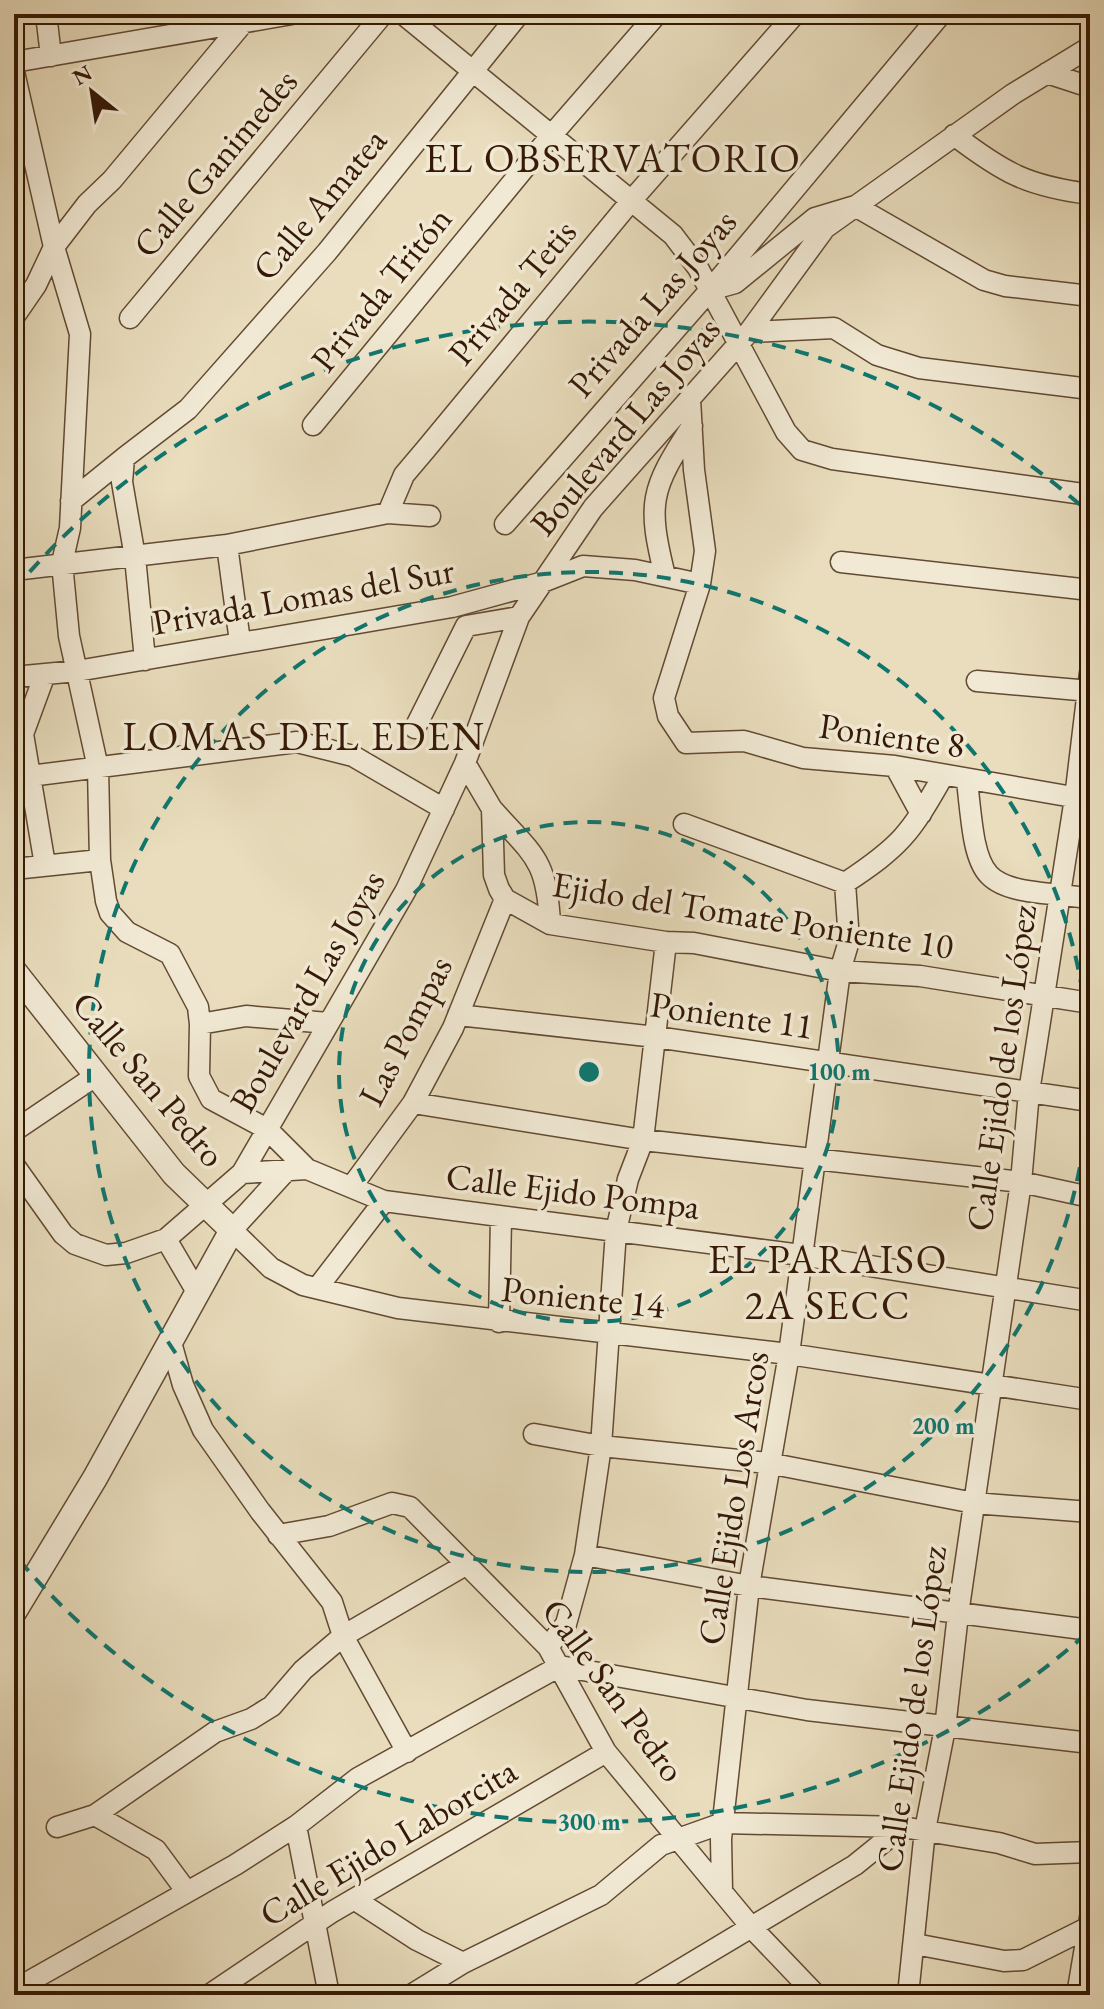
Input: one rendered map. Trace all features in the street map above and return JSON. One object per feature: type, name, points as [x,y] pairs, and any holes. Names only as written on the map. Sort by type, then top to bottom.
[{"type":"street","points":[[46,14],[51,56]]},
{"type":"street","points":[[14,62],[292,14]]},
{"type":"street","name":"Calle Ganimedes","points":[[130,318],[383,14]]},
{"type":"street","points":[[403,14],[631,201],[689,253],[710,290],[744,338],[753,369],[794,444],[812,454],[1090,495]]},
{"type":"street","name":"Calle Amatea","points":[[71,501],[142,441],[163,430],[188,409],[327,252],[519,14]]},
{"type":"street","name":"Privada Tritón","points":[[313,425],[550,137],[657,14]]},
{"type":"street","name":"Privada Tetis","points":[[388,513],[404,475],[631,201],[795,14]]},
{"type":"street","name":"Privada Las Joyas","points":[[505,524],[710,290],[941,14]]},
{"type":"street","points":[[14,317],[36,285],[54,247],[243,23]]},
{"type":"street","name":"Boulevard Las Joyas","points":[[242,1173],[406,890],[465,763],[519,617],[609,488],[744,338],[818,236],[954,135],[1090,47]]},
{"type":"street","points":[[14,72],[54,247],[80,334],[70,528],[62,563],[69,636],[98,768],[100,860],[110,913],[127,932],[170,954],[198,1007],[199,1076],[211,1099],[267,1129],[307,1169]]},
{"type":"street","points":[[1047,73],[1090,87]]},
{"type":"street","points":[[954,135],[999,169],[1026,182],[1090,194]]},
{"type":"street","points":[[710,290],[735,283],[815,218],[855,206],[984,280],[1005,286],[1090,296]]},
{"type":"street","points":[[744,338],[834,328],[877,355],[919,368],[1090,389]]},
{"type":"street","points":[[720,366],[753,369]]},
{"type":"street","points":[[690,399],[705,551],[700,584]]},
{"type":"street","points":[[665,576],[654,529],[652,502],[675,452],[692,426]]},
{"type":"street","points":[[124,458],[122,482],[135,557],[145,660]]},
{"type":"street","points":[[14,570],[227,545],[388,513],[430,516]]},
{"type":"street","points":[[227,545],[240,642]]},
{"type":"street","points":[[841,562],[1090,590]]},
{"type":"street","name":"Privada Lomas del Sur","points":[[14,677],[77,671],[240,642],[335,629],[476,600],[540,583],[583,566],[665,576],[700,584]]},
{"type":"street","name":"Poniente 8","points":[[700,584],[664,698],[668,716],[686,743],[744,741],[803,758],[895,766],[1082,799]]},
{"type":"street","points":[[415,728],[476,600]]},
{"type":"street","points":[[466,626],[519,617]]},
{"type":"street","points":[[45,674],[23,734],[22,778],[45,865]]},
{"type":"street","points":[[977,681],[1089,685]]},
{"type":"street","name":"Calle Ejido de los López","points":[[908,1995],[925,1830],[945,1728],[958,1614],[1021,1182],[1029,1092],[1059,895],[1082,799],[1089,685]]},
{"type":"street","points":[[22,778],[297,742],[353,756],[444,809]]},
{"type":"street","name":"Ejido del Tomate Poniente 10","points":[[465,763],[492,809],[494,875],[505,899],[550,924],[666,942],[694,943],[840,971],[920,976],[1090,1003]]},
{"type":"street","points":[[895,766],[921,814]]},
{"type":"street","points":[[684,824],[845,883],[899,845],[943,776]]},
{"type":"street","points":[[967,780],[974,850],[986,874],[1007,887],[1090,898]]},
{"type":"street","points":[[492,809],[538,860],[548,883],[550,924]]},
{"type":"street","points":[[14,869],[100,860]]},
{"type":"street","name":"Calle Ejido Los Arcos","points":[[722,1891],[723,1823],[749,1586],[789,1354],[840,971],[849,941],[845,883]]},
{"type":"street","name":"Las Pompas","points":[[352,1186],[413,1103],[458,1015],[505,899]]},
{"type":"street","points":[[548,1647],[566,1624],[585,1555],[601,1446],[616,1231],[630,1171],[643,1140],[666,942]]},
{"type":"street","name":"Calle San Pedro","points":[[14,971],[174,1174],[232,1230]]},
{"type":"street","name":"Poniente 11","points":[[458,1015],[656,1037],[1090,1101]]},
{"type":"street","points":[[200,1024],[246,1016],[328,1023]]},
{"type":"street","points":[[14,1131],[97,1075]]},
{"type":"street","points":[[413,1103],[643,1140],[1021,1182],[1090,1197]]},
{"type":"street","points":[[14,1165],[49,1219],[75,1244],[106,1255],[126,1253],[166,1239],[205,1201],[242,1173]]},
{"type":"street","name":"Calle Ejido Pompa","points":[[242,1173],[307,1169],[384,1201],[801,1255],[1090,1301]]},
{"type":"street","points":[[14,1612],[95,1478],[232,1230],[285,1172]]},
{"type":"street","points":[[318,1287],[384,1201]]},
{"type":"street","points":[[499,1322],[501,1218]]},
{"type":"street","name":"Poniente 14","points":[[232,1230],[271,1268],[303,1285],[398,1308],[789,1354],[1090,1400]]},
{"type":"street","points":[[166,1239],[197,1292]]},
{"type":"street","points":[[170,1339],[183,1385],[203,1430],[278,1535],[332,1602],[343,1636],[407,1752]]},
{"type":"street","points":[[534,1434],[601,1446],[768,1463],[974,1503],[1090,1512]]},
{"type":"street","name":"Calle San Pedro","points":[[278,1535],[329,1526],[392,1503],[410,1507],[548,1647],[606,1752],[752,1928],[816,1995]]},
{"type":"street","points":[[585,1555],[749,1586],[1090,1630]]},
{"type":"street","points":[[57,1827],[95,1815],[215,1732],[251,1719],[272,1706],[303,1670],[343,1636],[467,1564]]},
{"type":"street","points":[[14,1990],[296,1826],[358,1778],[560,1666],[739,1699],[945,1728],[1090,1743]]},
{"type":"street","name":"Calle Ejido Laborcita","points":[[209,1995],[354,1899],[606,1752]]},
{"type":"street","points":[[95,1815],[156,1850],[187,1892]]},
{"type":"street","points":[[411,1995],[463,1963],[601,1895],[647,1854],[723,1823],[902,1827],[999,1843],[1035,1854],[1090,1852]]},
{"type":"street","points":[[296,1826],[329,1995]]},
{"type":"street","points":[[638,1995],[855,1865],[902,1827]]},
{"type":"street","points":[[354,1899],[417,1940],[463,1963]]},
{"type":"street","points":[[1077,1995],[1090,1918]]},
{"type":"street","points":[[915,1944],[1004,1961],[1023,1960],[1089,1927]]},
{"type":"district","name":"EL OBSERVATORIO","points":[[613,158]]},
{"type":"district","name":"LOMAS DEL EDEN","points":[[304,736]]},
{"type":"district","name":"EL PARAISO 2A SECC","points":[[828,1282]]}]
